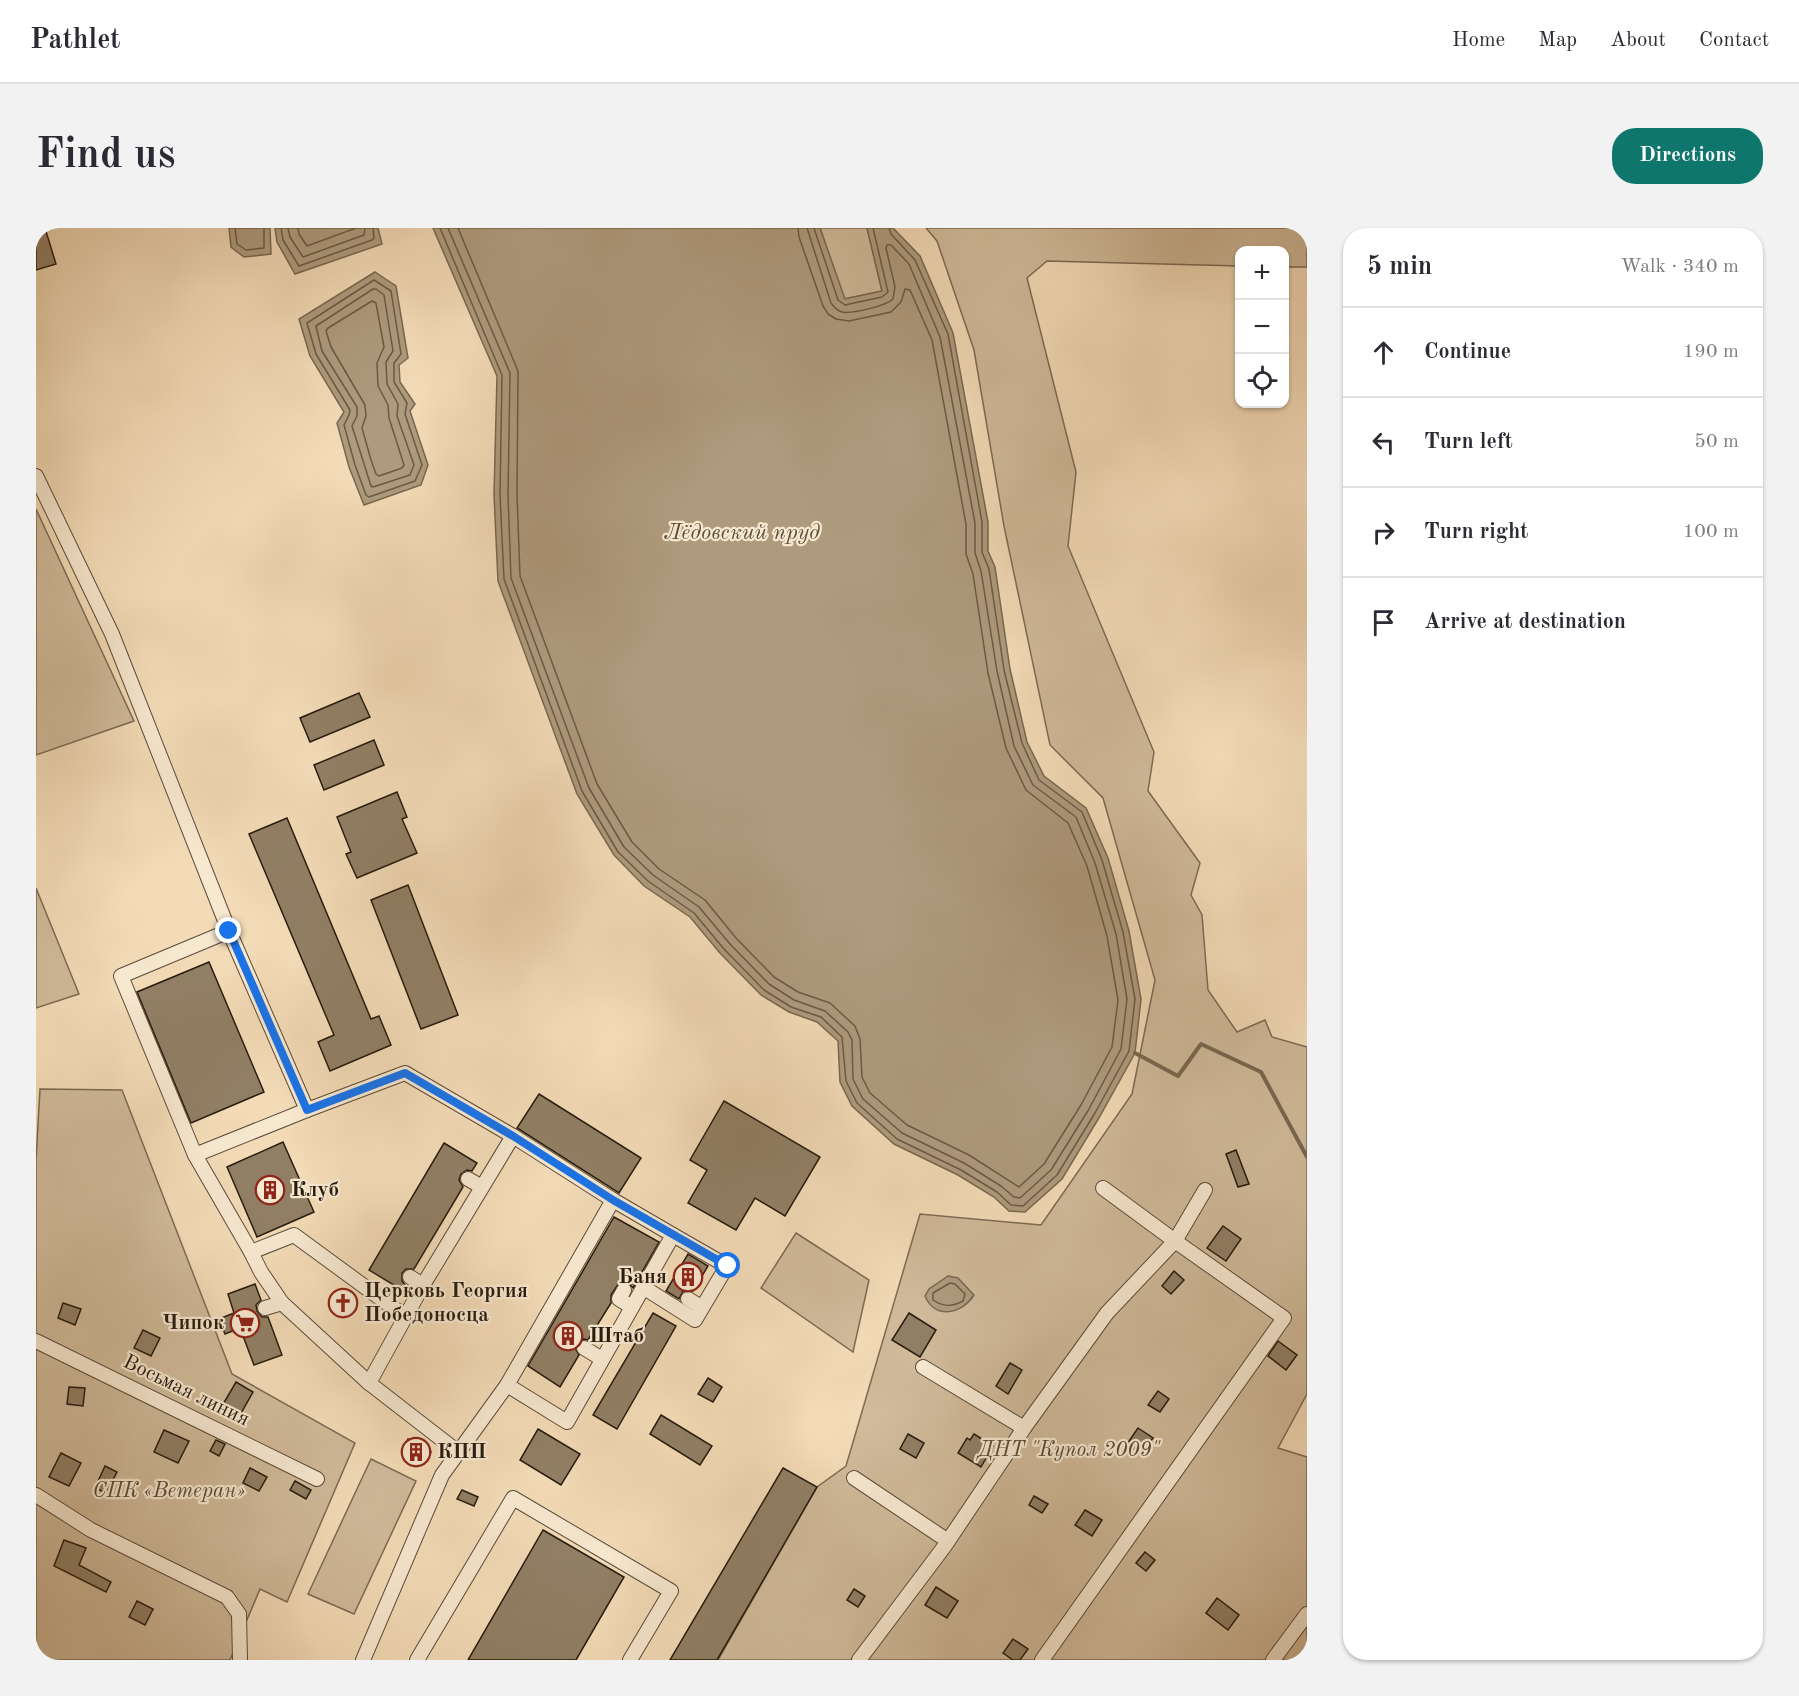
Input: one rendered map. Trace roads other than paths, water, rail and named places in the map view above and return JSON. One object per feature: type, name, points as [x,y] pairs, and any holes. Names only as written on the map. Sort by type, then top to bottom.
[{"type":"street","points":[[36,476],[112,634],[229,931],[307,1110]]},
{"type":"street","points":[[229,931],[121,976],[195,1155],[261,1272],[282,1303],[369,1383],[458,1452]]},
{"type":"street","points":[[195,1155],[405,1073],[513,1136],[613,1200],[651,1229],[673,1235],[708,1257],[728,1266],[695,1320],[643,1287]]},
{"type":"street","points":[[369,1383],[423,1285],[513,1136]]},
{"type":"street","points":[[468,1179],[482,1187]]},
{"type":"street","points":[[1042,1660],[1284,1318],[1103,1188]]},
{"type":"street","points":[[860,1660],[948,1540],[1024,1428],[1107,1313],[1175,1241],[1205,1190]]},
{"type":"street","points":[[363,1660],[442,1475],[507,1385],[603,1227],[613,1200]]},
{"type":"street","points":[[251,1252],[285,1232],[294,1235],[406,1317]]},
{"type":"street","points":[[507,1385],[567,1422],[673,1235]]},
{"type":"street","points":[[410,1277],[423,1285]]},
{"type":"street","points":[[624,1290],[619,1299],[632,1306]]},
{"type":"street","points":[[688,1299],[701,1307]]},
{"type":"street","points":[[264,1308],[282,1303]]},
{"type":"street","name":"Восьмая линия","points":[[36,1341],[317,1479]]},
{"type":"street","points":[[584,1348],[602,1359]]},
{"type":"street","points":[[923,1367],[1024,1428]]},
{"type":"street","points":[[854,1478],[948,1540]]},
{"type":"street","points":[[36,1495],[91,1530],[227,1597],[239,1614],[240,1660]]},
{"type":"street","points":[[417,1660],[513,1498],[671,1591],[630,1660]]},
{"type":"street","points":[[1273,1660],[1307,1614]]},
{"type":"water","points":[[229,228],[270,228],[271,254],[244,257],[231,247]]},
{"type":"water","points":[[275,228],[378,228],[382,244],[295,274],[277,242]]},
{"type":"water","name":"Лёдовский пруд","points":[[433,228],[820,228],[845,299],[882,291],[867,228],[893,228],[920,256],[953,333],[988,522],[988,551],[995,567],[1010,669],[1027,742],[1044,776],[1086,808],[1108,858],[1129,931],[1141,999],[1135,1053],[1062,1179],[1025,1212],[1009,1211],[994,1197],[958,1175],[894,1144],[852,1106],[840,1082],[838,1041],[817,1022],[789,1012],[761,995],[720,953],[690,917],[644,886],[614,855],[577,794],[498,581],[494,495],[497,376]]},
{"type":"water","points":[[375,272],[396,286],[408,358],[399,365],[400,382],[415,404],[410,411],[428,465],[421,485],[364,505],[349,467],[337,423],[344,412],[310,356],[299,319]]},
{"type":"water","points":[[948,1276],[958,1278],[974,1295],[963,1307],[949,1312],[935,1309],[925,1296],[929,1289]]},
{"type":"waterway","points":[[1135,1053],[1178,1076],[1201,1044],[1261,1072],[1307,1157]]},
{"type":"place","name":"Клуб","points":[[270,1190]]},
{"type":"place","name":"Баня","points":[[688,1277]]},
{"type":"place","name":"Церковь Георгия Победоносца","points":[[343,1303]]},
{"type":"place","name":"Чипок","points":[[245,1323]]},
{"type":"place","name":"Штаб","points":[[568,1336]]},
{"type":"place","name":"КПП","points":[[416,1452]]},
{"type":"park label","name":"ДНТ \"Купол 2009\"","points":[[1069,1450]]},
{"type":"park label","name":"СПК «Ветеран»","points":[[169,1491]]}]
